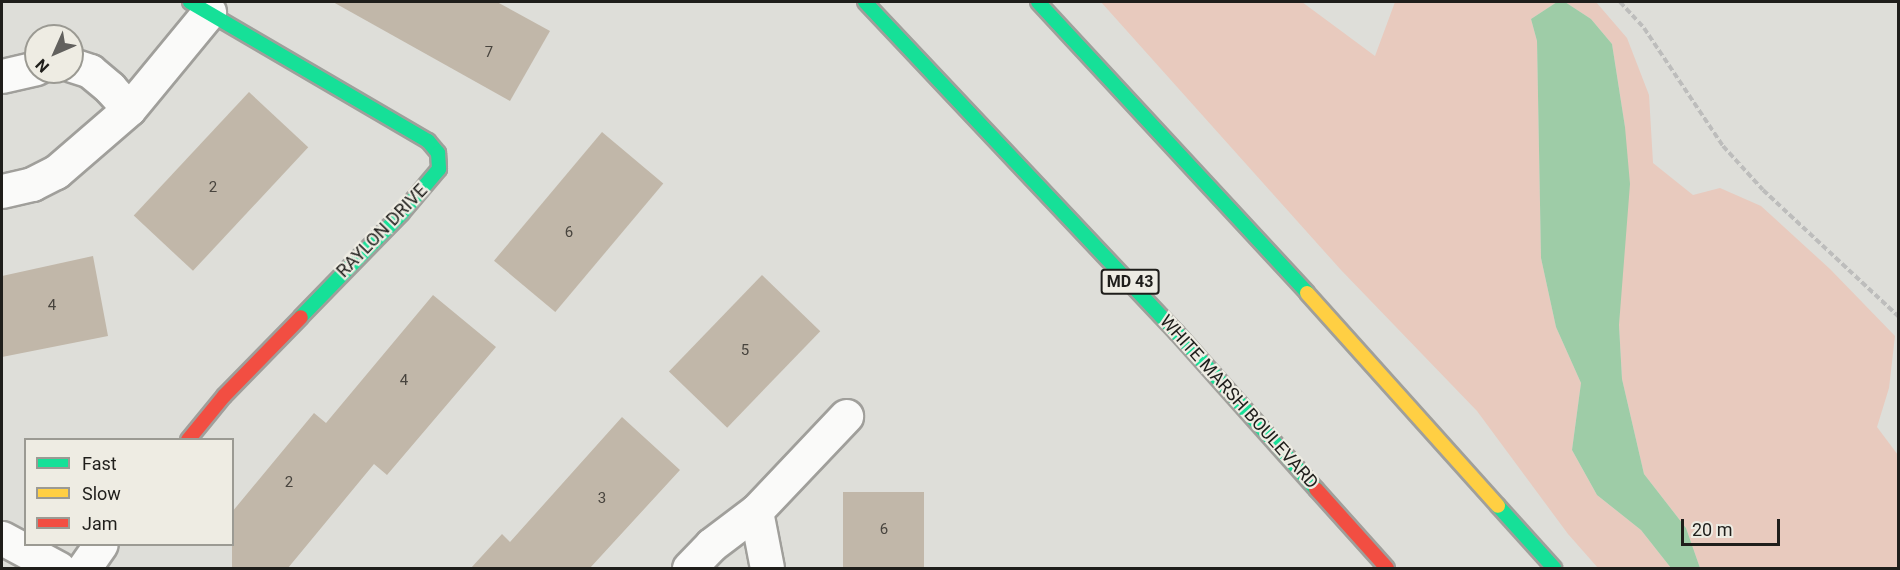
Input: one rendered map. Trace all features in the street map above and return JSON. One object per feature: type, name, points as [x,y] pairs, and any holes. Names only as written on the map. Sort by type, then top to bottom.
[{"type":"main road","name":"WHITE MARSH BOULEVARD","points":[[865,2],[1177,333],[1387,568]]},
{"type":"main road","points":[[1038,2],[1305,290],[1554,568]]},
{"type":"main road","name":"RAYLON DRIVE","points":[[190,438],[224,396],[402,213],[440,168],[438,153],[428,141],[199,7]]},
{"type":"street","points":[[2,191],[32,184],[56,172],[129,109],[199,7]]},
{"type":"street","points":[[84,69],[90,71],[110,88],[129,109]]},
{"type":"street","points":[[2,76],[24,71]]},
{"type":"street","points":[[689,568],[711,544],[756,511],[846,416]]},
{"type":"street","points":[[756,511],[767,568]]},
{"type":"street","points":[[2,538],[58,568]]},
{"type":"street","points":[[84,568],[100,546]]},
{"type":"path","points":[[1620,2],[1644,28],[1724,146],[1763,190],[1899,316]]},
{"type":"shaded area","points":[[1101,2],[1302,2],[1375,56],[1395,2],[1557,2],[1531,19],[1537,41],[1541,258],[1556,327],[1581,383],[1572,450],[1597,495],[1641,530],[1671,568],[1598,568],[1568,534],[1477,411],[1341,270]]},
{"type":"shaded area","points":[[1557,2],[1565,2],[1591,19],[1612,44],[1625,127],[1630,184],[1619,325],[1622,379],[1644,474],[1686,528],[1700,568],[1671,568],[1641,530],[1597,495],[1572,450],[1581,383],[1556,327],[1541,258],[1537,41],[1531,19]]},
{"type":"shaded area","points":[[1565,2],[1596,2],[1627,38],[1649,95],[1653,163],[1693,195],[1720,188],[1761,206],[1830,269],[1895,336],[1889,388],[1877,427],[1898,455],[1898,568],[1700,568],[1686,528],[1644,474],[1622,379],[1619,325],[1625,127],[1612,44],[1591,19]]},
{"type":"building","points":[[333,2],[497,2],[550,31],[510,101]]},
{"type":"building","points":[[249,92],[308,147],[193,271],[134,216]]},
{"type":"building","points":[[602,132],[663,183],[555,312],[494,261]]},
{"type":"building","points":[[93,256],[108,336],[2,357],[2,276]]},
{"type":"building","points":[[762,275],[820,331],[727,428],[669,371]]},
{"type":"building","points":[[433,295],[496,347],[387,475],[374,464],[288,568],[232,568],[234,510],[314,413],[326,423]]},
{"type":"building","points":[[622,417],[680,470],[590,568],[471,568],[502,534],[510,542]]},
{"type":"building","points":[[843,492],[924,492],[924,568],[843,568]]},
{"type":"traffic: fast","points":[[190,2],[428,141],[438,153],[439,169],[402,213],[301,317]]},
{"type":"traffic: fast","points":[[865,2],[1177,333],[1316,489]]},
{"type":"traffic: fast","points":[[1038,2],[1307,293]]},
{"type":"traffic: fast","points":[[1498,506],[1554,568]]},
{"type":"traffic: slow","points":[[1307,293],[1498,506]]},
{"type":"traffic: jam","points":[[190,438],[224,396],[301,317]]},
{"type":"traffic: jam","points":[[1316,489],[1387,568]]}]
